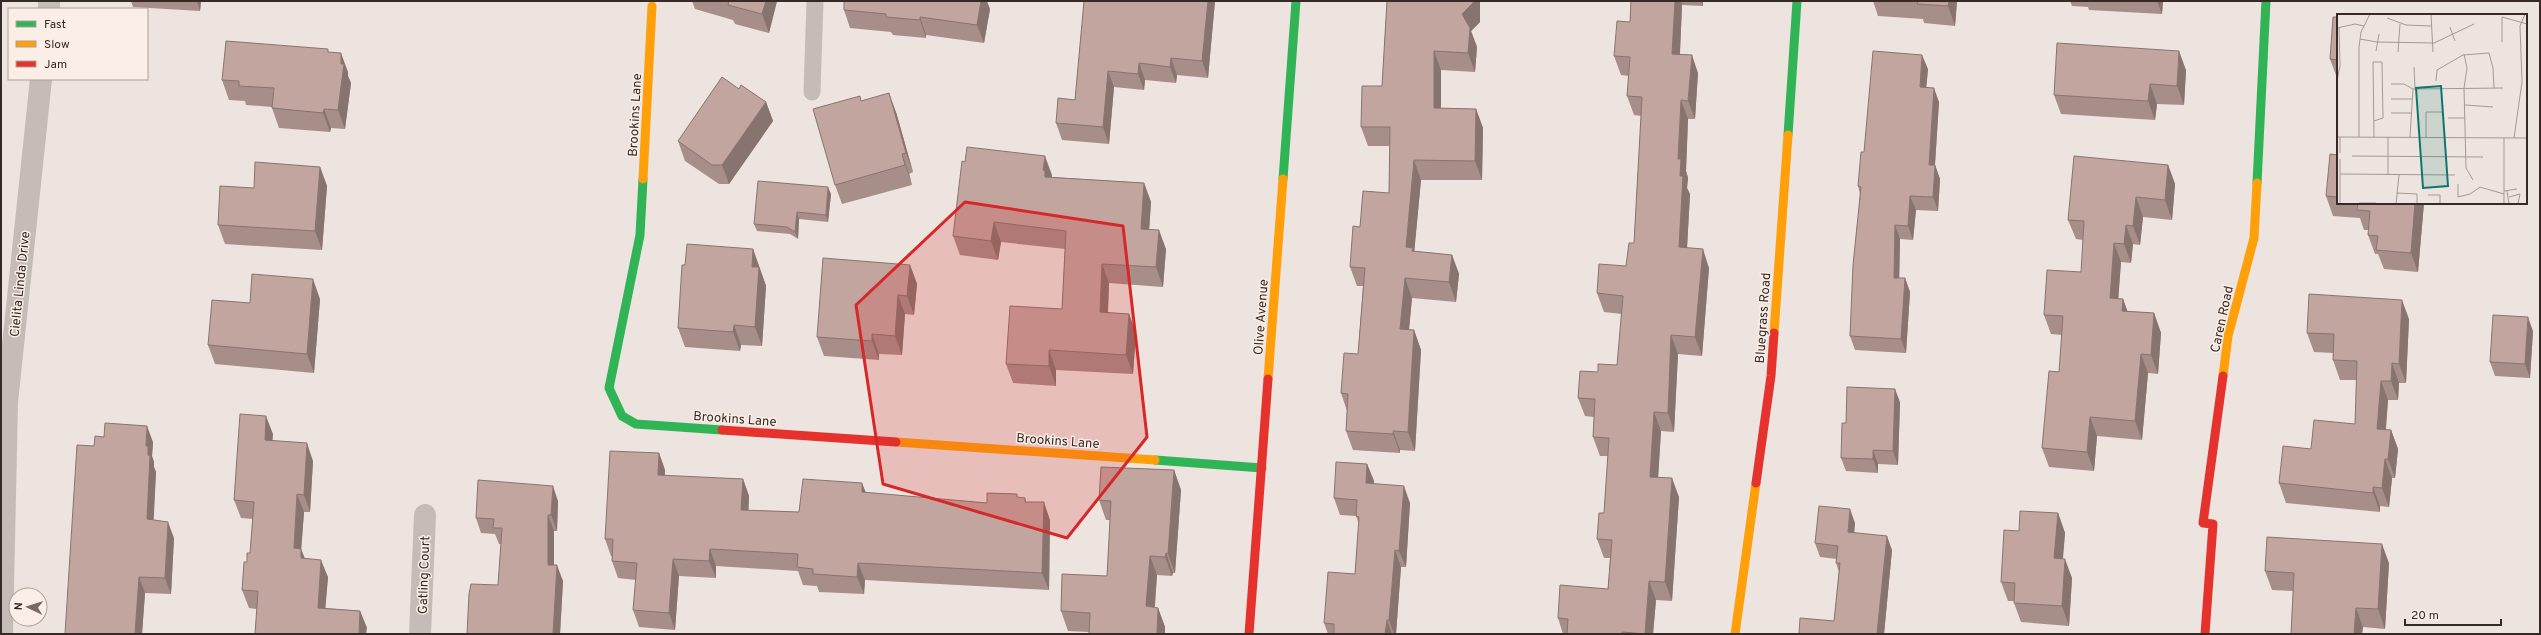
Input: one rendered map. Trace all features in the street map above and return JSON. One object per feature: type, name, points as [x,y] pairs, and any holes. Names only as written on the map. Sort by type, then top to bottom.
[{"type":"street","name":"Olive Avenue","points":[[1250,634],[1296,1]]},
{"type":"street","name":"Bluegrass Road","points":[[1735,634],[1771,376],[1797,1]]},
{"type":"street","name":"Caren Road","points":[[2205,634],[2213,524],[2203,523],[2228,336],[2254,238],[2266,1]]},
{"type":"street","name":"Brookins Lane","points":[[652,6],[640,235],[609,388],[622,416],[636,424],[1262,468]]},
{"type":"street","name":"Cielita Linda Drive","points":[[2,634],[7,402],[41,80]]},
{"type":"street","name":"Gatling Court","points":[[420,634],[425,515]]},
{"type":"lane","points":[[812,92],[815,1]]},
{"type":"highlighted area","points":[[965,202],[1123,226],[1147,437],[1067,538],[883,484],[856,305]]},
{"type":"building","points":[[729,1],[766,1],[762,14],[728,5]]},
{"type":"building","points":[[844,1],[981,1],[977,25],[920,17],[920,20],[886,17],[886,14],[844,10]]},
{"type":"building","points":[[1084,1],[1208,1],[1202,61],[1171,58],[1170,67],[1139,63],[1138,74],[1108,71],[1103,127],[1056,123],[1058,98],[1075,100]]},
{"type":"building","points":[[1387,1],[1473,1],[1473,3],[1462,14],[1470,28],[1468,53],[1434,51],[1434,108],[1476,109],[1475,161],[1414,160],[1406,247],[1413,248],[1412,251],[1452,255],[1449,282],[1405,278],[1400,329],[1414,330],[1408,432],[1393,431],[1393,434],[1346,431],[1348,394],[1341,393],[1344,353],[1358,354],[1365,268],[1350,267],[1353,226],[1360,227],[1363,191],[1389,193],[1390,127],[1361,127],[1362,86],[1382,86]]},
{"type":"building","points":[[1631,1],[1675,1],[1672,54],[1692,55],[1688,101],[1681,100],[1678,159],[1681,159],[1680,176],[1683,176],[1679,247],[1703,249],[1695,337],[1671,335],[1668,413],[1654,412],[1650,477],[1672,478],[1665,582],[1649,581],[1645,634],[1622,632],[1622,634],[1567,634],[1568,619],[1558,618],[1560,585],[1608,589],[1612,540],[1597,539],[1599,513],[1604,513],[1609,438],[1593,437],[1595,399],[1578,398],[1580,371],[1598,372],[1598,364],[1617,365],[1623,296],[1597,293],[1599,264],[1626,266],[1629,243],[1634,243],[1642,97],[1627,96],[1630,57],[1614,56],[1617,21],[1630,22]]},
{"type":"building","points":[[1918,1],[1949,1],[1948,6],[1917,4]]},
{"type":"building","points":[[2333,17],[2337,17],[2337,60],[2330,59]]},
{"type":"building","points":[[226,41],[328,49],[328,52],[341,53],[341,64],[344,64],[338,110],[324,109],[323,113],[272,108],[274,88],[239,86],[239,81],[222,80]]},
{"type":"building","points":[[2057,43],[2179,51],[2177,86],[2150,84],[2148,101],[2054,95]]},
{"type":"building","points":[[1873,51],[1922,55],[1920,87],[1934,88],[1929,165],[1935,165],[1933,197],[1910,196],[1908,226],[1895,225],[1894,278],[1905,278],[1901,339],[1850,336],[1853,265],[1861,187],[1858,186],[1861,152],[1864,152]]},
{"type":"building","points":[[722,77],[739,89],[741,85],[766,102],[722,165],[712,165],[678,141]]},
{"type":"building","points":[[889,93],[906,153],[902,154],[905,165],[835,185],[813,109],[860,96],[861,101]]},
{"type":"building","points":[[967,147],[1045,156],[1043,170],[1045,171],[1045,177],[1144,183],[1141,229],[1159,230],[1156,267],[1102,264],[1100,312],[1129,314],[1126,355],[1049,350],[1049,366],[1006,364],[1010,306],[1062,309],[1066,231],[994,222],[991,241],[953,236],[962,161],[965,162]]},
{"type":"building","points":[[2330,154],[2337,155],[2337,197],[2326,196]]},
{"type":"building","points":[[2074,156],[2168,165],[2165,200],[2136,197],[2133,226],[2126,225],[2124,244],[2114,243],[2110,298],[2123,299],[2122,311],[2154,313],[2151,355],[2141,354],[2135,421],[2090,417],[2087,452],[2042,448],[2049,371],[2059,372],[2063,316],[2044,315],[2047,270],[2081,272],[2084,221],[2068,220]]},
{"type":"building","points":[[255,162],[320,167],[315,231],[218,225],[220,186],[254,188]]},
{"type":"building","points":[[758,181],[828,187],[826,215],[797,212],[795,232],[787,227],[754,224]]},
{"type":"building","points":[[2358,204],[2415,204],[2411,253],[2376,250],[2378,236],[2368,235],[2370,211],[2357,210]]},
{"type":"building","points":[[687,244],[753,249],[752,267],[759,267],[755,327],[734,325],[733,332],[678,328],[682,265],[685,265]]},
{"type":"building","points":[[823,258],[910,265],[907,296],[898,295],[895,336],[872,334],[872,341],[817,337]]},
{"type":"building","points":[[252,274],[313,279],[307,354],[208,345],[212,300],[250,303]]},
{"type":"building","points":[[2309,294],[2402,300],[2399,364],[2392,363],[2391,381],[2381,381],[2377,429],[2391,430],[2388,459],[2385,459],[2382,488],[2373,487],[2373,493],[2279,483],[2283,446],[2311,449],[2314,420],[2355,424],[2357,361],[2333,360],[2334,334],[2307,333]]},
{"type":"building","points":[[2493,315],[2528,317],[2525,364],[2490,362]]},
{"type":"building","points":[[1847,387],[1895,389],[1893,451],[1873,450],[1873,459],[1841,458],[1842,423],[1846,423]]},
{"type":"building","points":[[240,414],[266,416],[265,440],[307,443],[304,495],[297,494],[294,548],[301,549],[301,558],[321,560],[318,608],[360,611],[359,634],[255,634],[258,591],[242,590],[244,562],[247,562],[247,553],[250,553],[254,502],[234,500]]},
{"type":"building","points":[[105,423],[147,426],[146,446],[148,446],[148,455],[150,456],[147,519],[168,522],[165,578],[139,577],[135,634],[65,634],[77,445],[94,446],[95,436],[104,437]]},
{"type":"building","points":[[610,451],[659,453],[658,475],[743,479],[741,510],[799,512],[803,479],[862,483],[862,492],[987,503],[987,493],[1017,494],[1017,497],[1025,498],[1025,502],[1044,502],[1042,573],[858,563],[857,577],[813,574],[813,569],[797,567],[798,554],[710,549],[709,561],[673,559],[669,613],[633,610],[637,563],[612,561],[613,539],[605,539]]},
{"type":"building","points":[[1336,462],[1367,464],[1366,483],[1404,486],[1399,551],[1395,550],[1389,620],[1387,620],[1385,634],[1334,634],[1334,624],[1324,623],[1328,572],[1355,574],[1359,517],[1356,516],[1357,500],[1334,498]]},
{"type":"building","points":[[1101,467],[1174,470],[1168,554],[1166,553],[1165,557],[1150,556],[1146,606],[1158,608],[1157,634],[1089,634],[1090,613],[1061,611],[1062,574],[1107,576],[1111,501],[1099,500]]},
{"type":"building","points":[[478,480],[553,486],[551,515],[548,515],[548,565],[557,565],[553,634],[467,634],[471,584],[498,585],[502,528],[493,528],[494,519],[476,518]]},
{"type":"building","points":[[1819,506],[1850,509],[1848,532],[1887,536],[1877,634],[1799,634],[1800,618],[1834,621],[1840,563],[1836,563],[1838,546],[1815,543]]},
{"type":"building","points":[[2020,511],[2058,513],[2054,558],[2065,559],[2062,606],[2014,603],[2015,583],[2001,582],[2004,530],[2019,531]]},
{"type":"building","points":[[2267,537],[2382,544],[2378,609],[2356,608],[2354,634],[2291,634],[2294,573],[2265,571]]},
{"type":"traffic: fast","points":[[1283,179],[1296,1]]},
{"type":"traffic: fast","points":[[1788,135],[1797,1]]},
{"type":"traffic: fast","points":[[2257,183],[2266,1]]},
{"type":"traffic: fast","points":[[643,179],[640,235],[609,388],[622,416],[636,424],[722,430]]},
{"type":"traffic: fast","points":[[1155,460],[1262,468]]},
{"type":"traffic: slow","points":[[643,179],[652,6]]},
{"type":"traffic: slow","points":[[1774,333],[1788,135]]},
{"type":"traffic: slow","points":[[1268,379],[1283,179]]},
{"type":"traffic: slow","points":[[2223,376],[2228,336],[2254,238],[2257,183]]},
{"type":"traffic: slow","points":[[896,442],[1155,460]]},
{"type":"traffic: slow","points":[[1735,634],[1756,483]]},
{"type":"traffic: jam","points":[[1756,483],[1771,376],[1774,333]]},
{"type":"traffic: jam","points":[[2205,634],[2213,524],[2203,523],[2223,376]]},
{"type":"traffic: jam","points":[[1249,634],[1268,379]]},
{"type":"traffic: jam","points":[[722,430],[896,442]]}]
